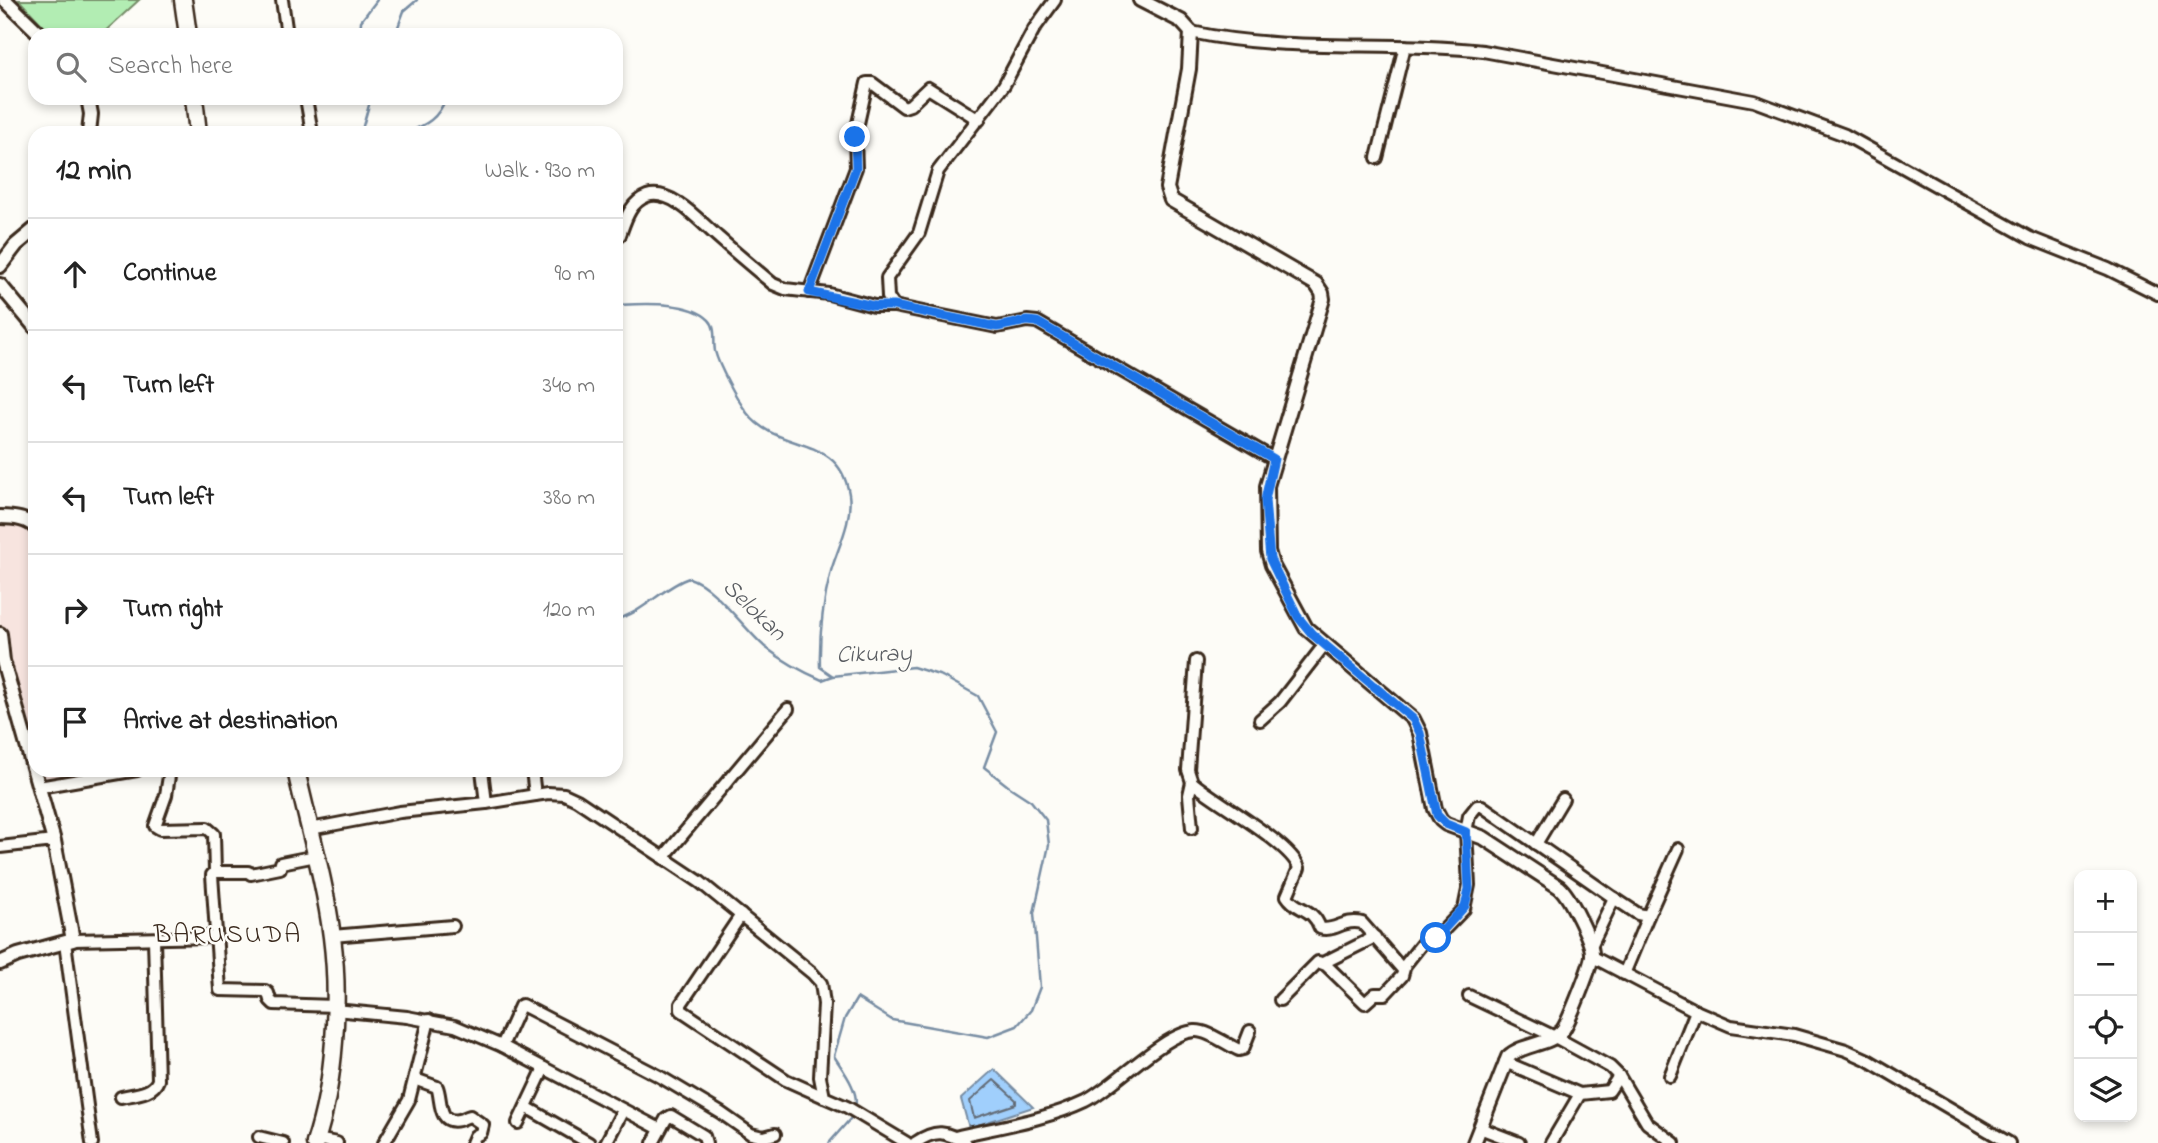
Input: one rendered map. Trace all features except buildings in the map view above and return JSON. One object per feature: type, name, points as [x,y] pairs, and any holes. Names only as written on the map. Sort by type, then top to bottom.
[{"type":"main road","points":[[183,0],[187,28]]},
{"type":"main road","points":[[195,105],[197,126]]},
{"type":"main road","points":[[298,777],[332,936],[335,1008],[328,1087],[316,1141]]},
{"type":"street","points":[[5,0],[34,28]]},
{"type":"street","points":[[282,0],[286,28]]},
{"type":"street","points":[[894,306],[886,290],[887,278],[919,233],[938,171],[1008,81],[1034,29],[1055,0]]},
{"type":"street","points":[[1140,0],[1181,21],[1191,32],[1285,43],[1483,51],[1754,101],[1844,135],[2030,238],[2108,269],[2158,294]]},
{"type":"street","points":[[1191,32],[1189,69],[1168,194],[1176,204],[1316,284],[1323,299],[1274,459],[1265,500],[1270,559],[1302,623],[1413,719],[1420,733],[1437,815],[1446,824],[1484,838],[1563,891],[1592,951],[1624,974],[1731,1026],[1794,1035],[1867,1059],[2009,1143]]},
{"type":"street","points":[[1377,158],[1405,46]]},
{"type":"street","points":[[809,292],[856,168],[855,137],[867,83],[872,83],[904,107],[910,105],[928,88],[979,120]]},
{"type":"street","points":[[89,105],[90,126]]},
{"type":"street","points":[[307,105],[311,126]]},
{"type":"street","points":[[623,228],[637,202],[646,197],[662,196],[693,213],[716,236],[777,286],[874,306],[894,306],[1002,327],[1027,321],[1037,322],[1274,459]]},
{"type":"street","points":[[0,265],[28,235]]},
{"type":"street","points":[[0,285],[28,319]]},
{"type":"street","points":[[0,517],[28,522]]},
{"type":"street","points":[[0,634],[3,661],[28,748]]},
{"type":"street","points":[[1260,719],[1280,702],[1325,644]]},
{"type":"street","points":[[1192,828],[1189,795],[1192,782],[1188,770],[1196,661]]},
{"type":"street","points":[[663,859],[788,709]]},
{"type":"street","points":[[36,777],[54,841],[69,941],[92,1143]]},
{"type":"street","points":[[39,787],[97,777]]},
{"type":"street","points":[[169,777],[166,795],[155,825],[160,829],[207,828],[213,831],[215,872],[212,875],[220,991],[265,991],[274,1004],[335,1008],[455,1026],[502,1046],[660,1129]]},
{"type":"street","points":[[483,777],[486,803]]},
{"type":"street","points":[[533,777],[535,795]]},
{"type":"street","points":[[1192,782],[1275,841],[1294,859],[1299,867],[1287,896],[1290,902],[1313,914],[1320,928],[1327,930],[1353,920],[1362,923],[1403,970]]},
{"type":"street","points":[[310,830],[400,812],[535,795],[564,794],[608,819],[700,882],[821,983],[824,1004],[820,1077],[824,1097]]},
{"type":"street","points":[[1536,844],[1563,799]]},
{"type":"street","points":[[1323,963],[1365,1003],[1375,994],[1384,995],[1402,976],[1403,970],[1425,940],[1436,938],[1464,909],[1469,889],[1466,832],[1469,816],[1477,806],[1482,806],[1638,914],[1648,916]]},
{"type":"street","points":[[0,847],[54,841]]},
{"type":"street","points":[[1624,974],[1678,849]]},
{"type":"street","points":[[215,872],[266,873],[280,868],[281,863],[316,856]]},
{"type":"street","points":[[1474,1143],[1505,1062],[1519,1048],[1555,1037],[1566,1024],[1614,898]]},
{"type":"street","points":[[741,915],[681,1004],[681,1010],[786,1080],[847,1107],[907,1143]]},
{"type":"street","points":[[332,936],[453,926]]},
{"type":"street","points":[[0,963],[69,941],[215,937]]},
{"type":"street","points":[[1280,1000],[1318,962],[1323,963],[1375,937]]},
{"type":"street","points":[[121,1097],[151,1090],[157,1085],[154,939]]},
{"type":"street","points":[[1469,996],[1604,1063],[1619,1076],[1644,1119],[1674,1143]]},
{"type":"street","points":[[502,1046],[522,1005],[659,1076],[751,1134],[764,1137],[775,1134]]},
{"type":"street","points":[[1670,1076],[1696,1011]]},
{"type":"street","points":[[384,1143],[407,1107],[429,1020]]},
{"type":"street","points":[[915,1143],[937,1132],[961,1140],[1070,1108],[1089,1099],[1167,1043],[1190,1032],[1200,1031],[1239,1050],[1243,1049],[1250,1031]]},
{"type":"street","points":[[1505,1062],[1580,1094],[1609,1091],[1619,1076]]},
{"type":"street","points":[[518,1123],[544,1068]]},
{"type":"street","points":[[415,1079],[437,1087],[444,1115],[456,1120],[470,1116],[483,1125],[481,1133],[475,1136],[472,1143]]},
{"type":"street","points":[[1551,1143],[1580,1094]]},
{"type":"street","points":[[526,1107],[589,1143]]},
{"type":"street","points":[[606,1143],[623,1110]]},
{"type":"street","points":[[653,1143],[666,1119],[673,1117],[704,1136],[706,1143]]},
{"type":"street","points":[[1480,1128],[1519,1143]]},
{"type":"street","points":[[259,1137],[282,1143]]},
{"type":"street","points":[[316,1141],[337,1143]]},
{"type":"shaded area","points":[[0,518],[28,528],[28,744],[0,634]]},
{"type":"shaded area","points":[[36,777],[97,777],[39,787]]},
{"type":"green space","points":[[19,0],[139,0],[109,28],[45,28]]},
{"type":"water","points":[[994,1069],[1033,1107],[969,1128],[961,1099]]},
{"type":"waterway","name":"Selokan","points":[[360,28],[361,21],[377,0]]},
{"type":"waterway","name":"Cikuray","points":[[398,28],[404,11],[417,0]]},
{"type":"waterway","name":"Selokan","points":[[363,126],[369,105]]},
{"type":"waterway","name":"Cikuray","points":[[422,126],[431,120],[442,105]]},
{"type":"waterway","name":"Cikuray","points":[[623,305],[677,306],[690,309],[709,320],[713,327],[715,351],[720,365],[747,413],[760,426],[775,434],[821,452],[833,461],[843,474],[849,494],[849,514],[826,595],[820,667],[833,676],[913,667],[942,676],[978,696],[997,732],[984,767],[1031,801],[1046,820],[1049,845],[1034,913],[1040,987],[1031,1010],[1017,1026],[988,1037],[892,1020],[857,998],[845,1018],[834,1056],[853,1087],[855,1107]]},
{"type":"waterway","name":"Selokan","points":[[623,617],[689,578],[708,589],[756,639],[779,657],[822,680],[833,676]]},
{"type":"waterway","name":"Cikuray","points":[[829,1143],[853,1113]]},
{"type":"district","name":"BARUSUDA","points":[[228,933]]},
{"type":"route","points":[[855,137],[856,168],[809,292],[997,327],[1027,321],[1037,322],[1274,459],[1265,500],[1269,551],[1272,565],[1298,617],[1312,634],[1413,719],[1420,733],[1437,815],[1446,824],[1466,832],[1469,889],[1465,906],[1436,938]]}]
